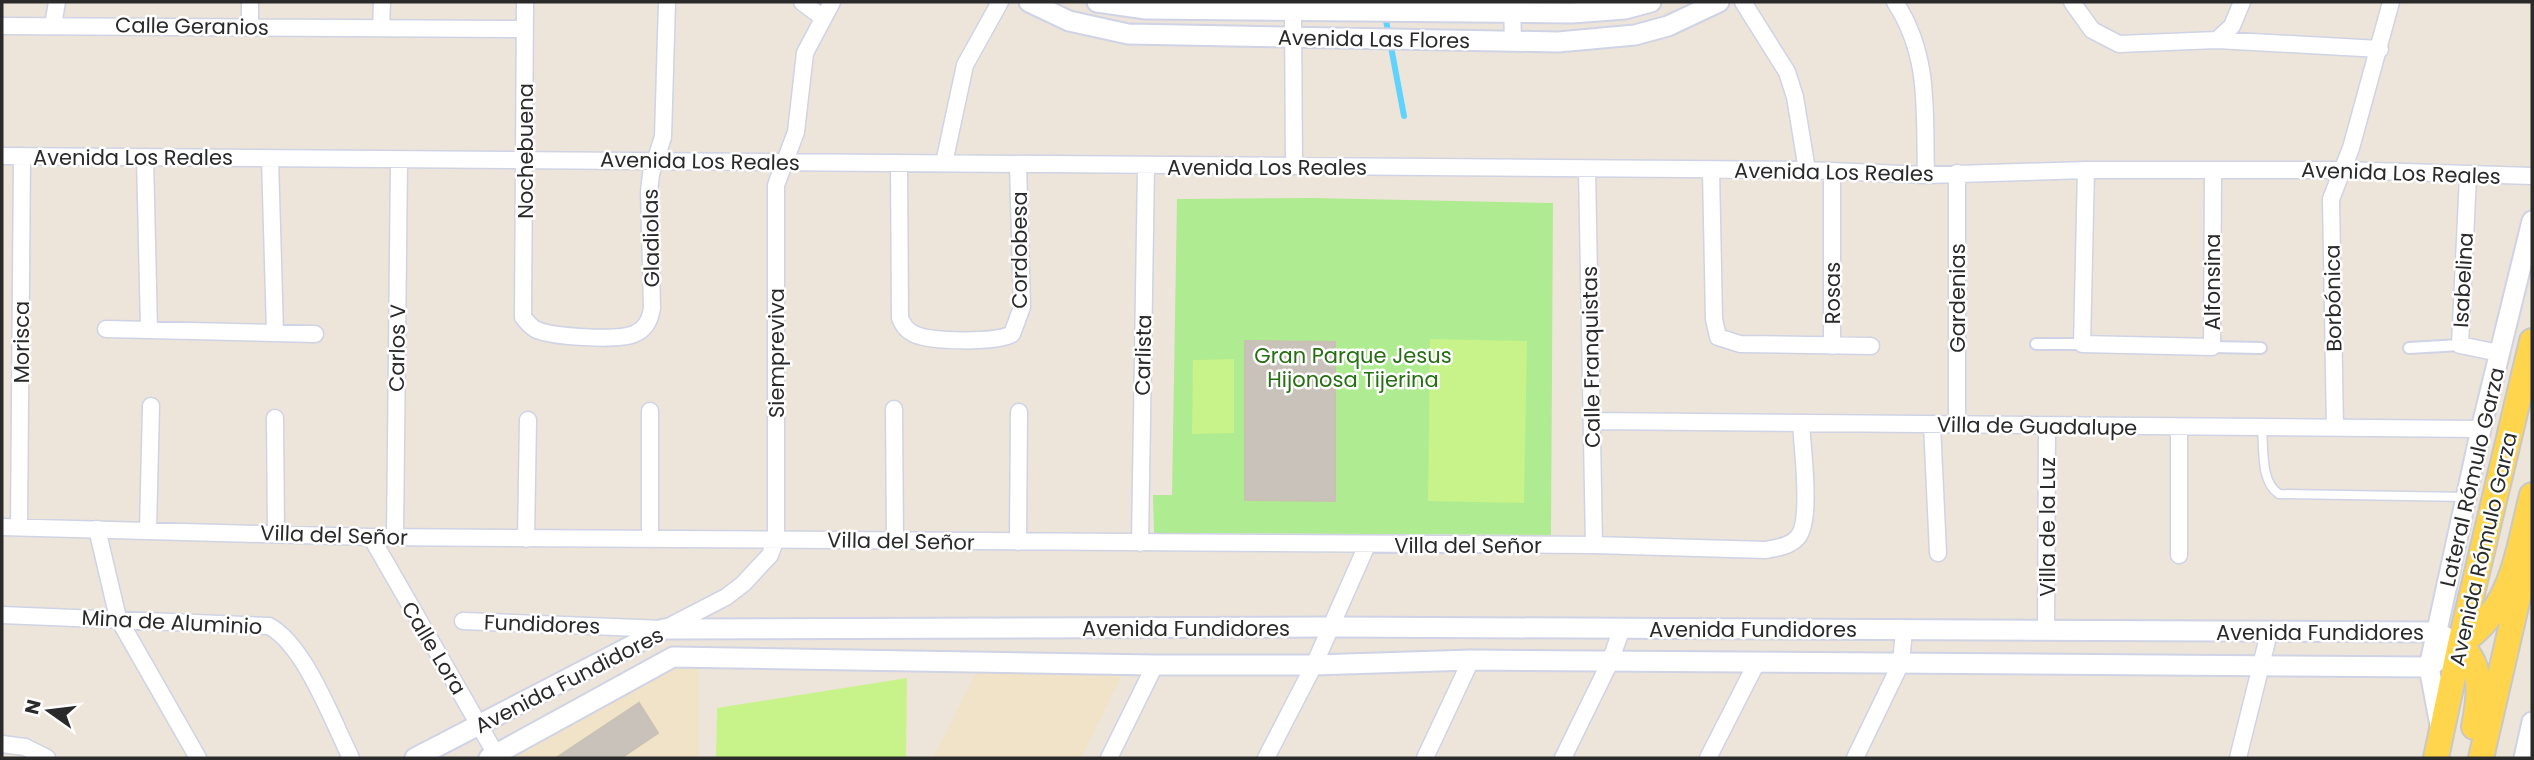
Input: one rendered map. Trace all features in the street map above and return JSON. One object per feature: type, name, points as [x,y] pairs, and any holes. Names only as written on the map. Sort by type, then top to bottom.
[{"type":"main road","name":"Avenida Rómulo Garza","points":[[2436,758],[2460,644],[2532,341]]},
{"type":"main road","points":[[2467,758],[2479,690],[2476,666],[2460,644],[2483,626],[2502,600],[2510,582],[2532,495]]},
{"type":"main road","points":[[2480,758],[2532,537]]},
{"type":"street","points":[[53,25],[57,2]]},
{"type":"street","points":[[250,2],[250,27]]},
{"type":"street","points":[[381,28],[382,2]]},
{"type":"street","name":"Nochebuena","points":[[521,300],[526,2]]},
{"type":"street","name":"Gladiolas","points":[[521,300],[527,323],[543,332],[620,338],[633,335],[647,324],[652,299],[649,192],[663,137],[667,2]]},
{"type":"street","points":[[802,2],[822,17]]},
{"type":"street","name":"Siempreviva","points":[[776,539],[776,185],[796,132],[802,66],[822,17],[832,2]]},
{"type":"street","points":[[944,163],[965,65],[1000,2]]},
{"type":"street","name":"Avenida Las Flores","points":[[1029,2],[1069,21],[1128,34],[1513,42],[1558,42],[1635,35],[1668,26],[1719,2]]},
{"type":"street","name":"Avenida Las Flores","points":[[1097,2],[1123,7],[1173,5],[1293,10],[1512,6],[1600,12],[1651,2]]},
{"type":"street","points":[[1743,2],[1787,72],[1795,97],[1807,170]]},
{"type":"street","points":[[1895,2],[1916,38],[1920,58],[1926,175]]},
{"type":"street","points":[[2072,2],[2092,30],[2119,44],[2217,40],[2380,49]]},
{"type":"street","name":"Borbónica","points":[[2335,428],[2331,199],[2380,49],[2391,2]]},
{"type":"street","points":[[2217,40],[2232,26],[2238,5]]},
{"type":"street","points":[[1512,6],[1513,42]]},
{"type":"street","points":[[1293,10],[1294,166]]},
{"type":"street","name":"Calle Geranios","points":[[2,26],[525,29]]},
{"type":"street","name":"Avenida Los Reales","points":[[2,156],[656,160],[1146,167],[1807,170],[1926,175],[2086,170],[2342,170],[2532,176]]},
{"type":"street","name":"Morisca","points":[[19,527],[22,156]]},
{"type":"street","points":[[145,157],[149,329]]},
{"type":"street","points":[[270,158],[275,332]]},
{"type":"street","name":"Carlos V","points":[[395,537],[399,160]]},
{"type":"street","name":"Cordobesa","points":[[899,163],[900,318],[909,331],[929,338],[995,339],[1012,334],[1017,328],[1022,307],[1018,164]]},
{"type":"street","name":"Carlista","points":[[1139,543],[1146,167]]},
{"type":"street","name":"Calle Franquistas","points":[[1587,169],[1594,545]]},
{"type":"street","name":"Rosas","points":[[1711,170],[1716,333],[1723,340],[1832,346],[1832,172]]},
{"type":"street","points":[[2036,344],[2082,344],[2086,170]]},
{"type":"street","name":"Alfonsina","points":[[2082,344],[2212,347],[2213,171]]},
{"type":"street","name":"Gardenias","points":[[1957,173],[1957,424]]},
{"type":"street","name":"Isabelina","points":[[2468,176],[2460,345],[2499,353]]},
{"type":"street","name":"Lateral Rómulo Garza","points":[[2441,734],[2429,667],[2499,353],[2532,221]]},
{"type":"street","points":[[106,329],[315,334]]},
{"type":"street","points":[[2409,348],[2460,345]]},
{"type":"street","points":[[1832,346],[1871,346]]},
{"type":"street","points":[[2212,347],[2260,348]]},
{"type":"street","points":[[148,530],[152,407]]},
{"type":"street","points":[[894,409],[895,541]]},
{"type":"street","points":[[650,411],[650,538]]},
{"type":"street","points":[[1018,542],[1019,412]]},
{"type":"street","points":[[275,418],[276,533]]},
{"type":"street","points":[[526,538],[528,420]]},
{"type":"street","name":"Villa de Guadalupe","points":[[1592,421],[2482,429]]},
{"type":"street","name":"Villa del Señor","points":[[2,527],[371,537],[1594,545],[1766,550],[1797,539],[1805,511],[1801,423]]},
{"type":"street","points":[[1932,424],[1938,552]]},
{"type":"street","name":"Villa de la Luz","points":[[2046,629],[2047,426]]},
{"type":"street","points":[[2179,428],[2179,555]]},
{"type":"street","points":[[97,529],[118,618],[198,758]]},
{"type":"street","name":"Calle Lora","points":[[371,537],[415,618],[481,724],[494,757]]},
{"type":"street","points":[[673,657],[664,629],[726,597],[743,584],[770,555],[776,539]]},
{"type":"street","points":[[1266,758],[1314,665],[1367,545]]},
{"type":"street","name":"Mina de Aluminio","points":[[2,615],[250,623],[276,629],[305,668],[352,758]]},
{"type":"street","name":"Fundidores","points":[[463,621],[664,629]]},
{"type":"street","name":"Avenida Fundidores","points":[[415,758],[664,629],[1331,627],[2437,632],[2460,644],[2429,667],[1471,660],[1314,665],[673,657],[494,757]]},
{"type":"street","points":[[1563,758],[1610,662],[1622,628]]},
{"type":"street","points":[[1855,758],[1901,663],[1904,630]]},
{"type":"street","points":[[2238,758],[2269,633]]},
{"type":"street","points":[[1425,758],[1471,660]]},
{"type":"street","points":[[1708,758],[1757,662]]},
{"type":"street","points":[[1109,758],[1155,664]]},
{"type":"street","points":[[2524,758],[2532,723]]},
{"type":"street","points":[[2,744],[25,747],[47,758]]},
{"type":"lane","points":[[2262,428],[2266,476],[2272,488],[2279,494],[2467,497]]},
{"type":"shaded area","points":[[679,667],[699,668],[699,758],[517,758],[515,755]]},
{"type":"shaded area","points":[[976,673],[1122,675],[1081,758],[933,758]]},
{"type":"green space","name":"Gran Parque Jesus Hijonosa Tijerina","points":[[1313,198],[1553,203],[1551,535],[1154,533],[1153,495],[1172,495],[1177,199]]},
{"type":"green space","points":[[1430,339],[1527,341],[1524,503],[1428,501]]},
{"type":"green space","points":[[1234,359],[1234,433],[1192,434],[1193,360]]},
{"type":"green space","points":[[907,678],[906,758],[716,758],[717,708]]},
{"type":"building","points":[[1245,341],[1335,342],[1335,501],[1245,500]]},
{"type":"building","points":[[639,703],[658,733],[621,758],[556,758]]},
{"type":"waterway","points":[[1385,15],[1404,116]]}]
